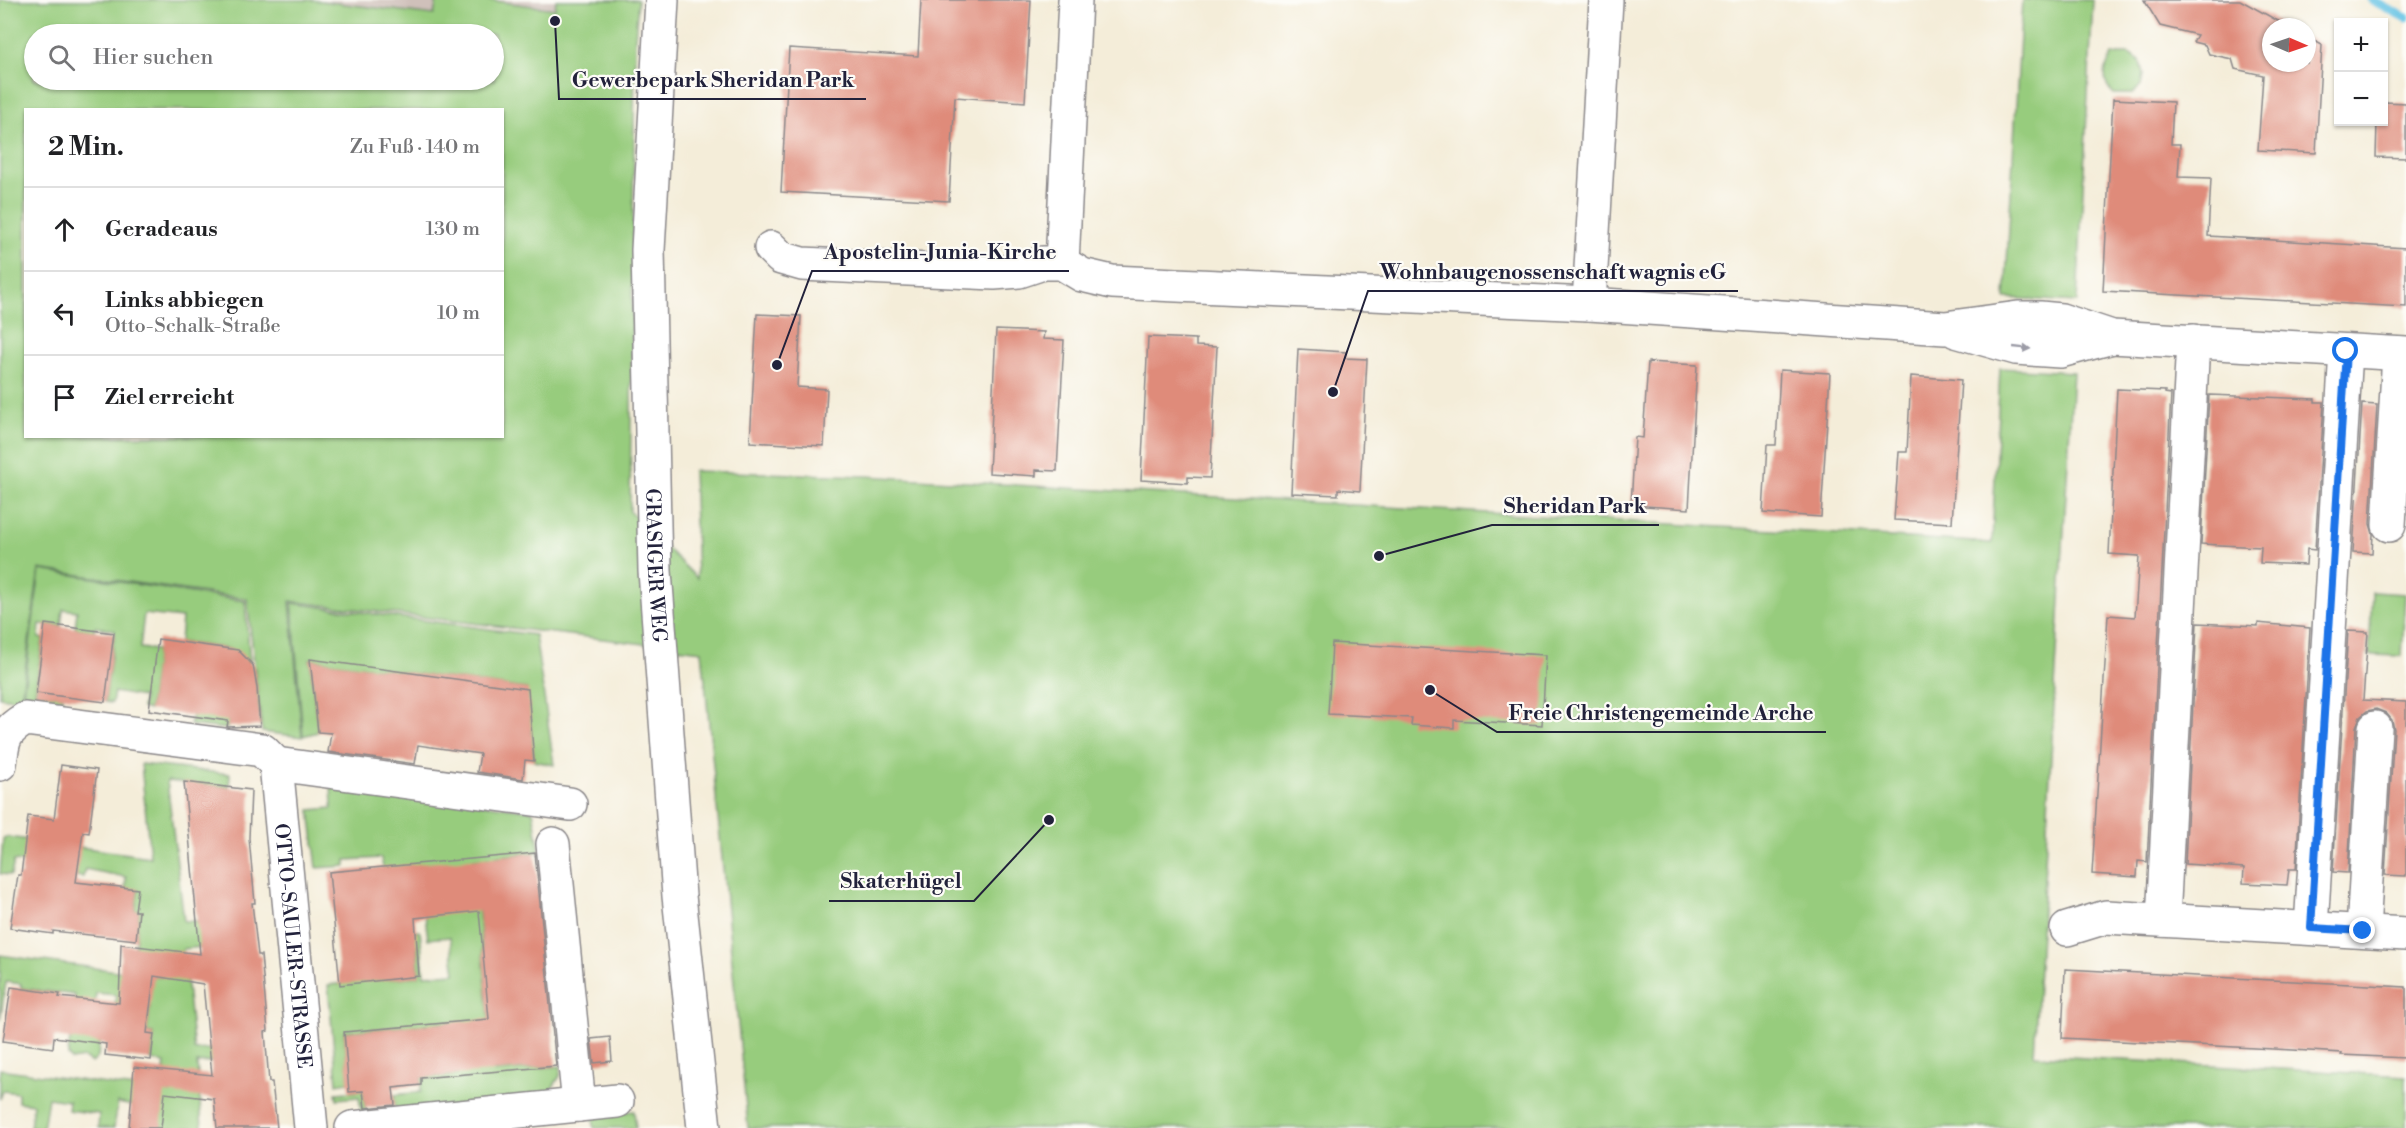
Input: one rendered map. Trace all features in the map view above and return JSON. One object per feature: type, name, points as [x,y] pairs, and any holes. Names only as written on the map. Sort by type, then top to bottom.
[{"type":"street","name":"GRASIGER WEG","points":[[662,0],[648,250],[655,571],[679,897],[704,1128]]},
{"type":"street","points":[[1062,263],[1075,0]]},
{"type":"street","points":[[1589,304],[1606,0]]},
{"type":"street","points":[[771,248],[781,258],[802,264],[994,273],[1019,271],[1043,263],[1062,263],[1082,275],[1112,282],[1589,304],[1945,328],[2016,348],[2060,351],[2112,337],[2402,354],[2389,525]]},
{"type":"street","points":[[2163,920],[2193,342]]},
{"type":"street","points":[[2311,928],[2346,351]]},
{"type":"street","points":[[0,764],[3,740],[9,728],[25,719],[262,750],[276,764],[570,804]]},
{"type":"street","points":[[2363,931],[2375,728]]},
{"type":"street","name":"OTTO-SAULER-STRASSE","points":[[276,764],[311,1128]]},
{"type":"street","points":[[554,844],[579,1105]]},
{"type":"street","points":[[2067,929],[2106,917],[2406,934]]},
{"type":"street","points":[[352,1128],[617,1101]]},
{"type":"shaded area","points":[[307,0],[638,0],[635,40]]},
{"type":"green space","points":[[0,0],[312,0],[434,15],[437,0],[488,0],[555,9],[556,0],[638,0],[635,40],[630,512],[697,578],[693,471],[866,476],[1992,543],[2000,368],[2073,372],[2034,1055],[2406,1076],[2406,1128],[748,1128],[702,651],[290,601],[302,737],[262,732],[247,599],[39,569],[21,700],[0,697]]},
{"type":"green space","points":[[2022,0],[2093,0],[2077,302],[2005,298]]},
{"type":"green space","points":[[2129,54],[2140,61],[2143,74],[2141,86],[2132,94],[2114,94],[2107,85],[2105,75],[2107,65],[2112,55]]},
{"type":"green space","points":[[40,570],[245,601],[250,662],[239,654],[227,729],[190,725],[192,714],[232,649],[180,642],[182,618],[144,614],[140,648],[157,650],[149,710],[142,708],[143,697],[114,692],[112,703],[105,702],[115,630],[95,627],[94,631],[75,628],[77,611],[63,609],[61,626],[40,624],[39,638],[43,639],[35,693],[63,696],[61,707],[22,702]]},
{"type":"green space","points":[[2372,592],[2405,594],[2402,656],[2369,655]]},
{"type":"green space","points":[[292,603],[535,635],[554,765],[534,761],[527,689],[310,659],[318,732],[303,736]]},
{"type":"green space","points":[[141,764],[230,774],[229,787],[167,781],[184,921],[197,921],[230,944],[183,949],[194,1050],[240,1047],[241,1060],[197,1063],[202,1128],[161,1128],[161,1125],[142,1122],[143,1108],[118,1103],[114,1128],[98,1128],[99,1114],[68,1110],[69,1101],[48,1098],[43,1128],[30,1128],[33,1104],[18,1102],[18,1093],[3,1091],[0,1099],[0,1069],[171,1093],[169,1071],[164,1070],[165,1063],[151,1060],[154,1034],[147,1033],[150,1007],[115,1003],[116,995],[96,993],[92,1027],[101,1028],[98,1057],[92,1063],[84,1058],[71,1060],[68,1055],[75,995],[21,988],[21,984],[6,982],[0,1021],[0,955],[161,977],[135,946],[139,911],[135,911],[138,890],[125,888],[126,877],[85,869],[83,877],[14,861],[11,875],[0,874],[3,839],[8,837],[150,857]]},
{"type":"green space","points":[[331,783],[533,811],[540,852],[474,859],[494,1072],[561,1066],[560,1076],[549,1093],[362,1119],[359,1097],[337,1099],[336,1093],[363,1091],[366,1113],[395,1109],[394,1095],[421,1092],[421,1078],[457,1075],[451,1022],[344,1032],[349,1082],[337,1084],[328,985],[419,976],[417,945],[364,937],[420,931],[424,975],[455,973],[450,937],[428,939],[425,916],[383,867],[381,858],[346,860],[346,866],[317,868],[310,810],[332,808]]},
{"type":"green space","points":[[634,1111],[636,1128],[594,1128],[593,1115]]},
{"type":"building","points":[[921,0],[1031,0],[1025,102],[955,97],[949,201],[781,192],[789,48],[918,56]]},
{"type":"building","points":[[2144,0],[2240,0],[2273,18],[2262,18],[2262,72],[2316,72],[2316,42],[2322,45],[2316,153],[2258,150],[2263,75],[2235,69],[2232,59],[2209,54],[2205,45],[2193,42],[2197,35],[2160,26]]},
{"type":"building","points":[[2113,99],[2173,102],[2171,144],[2180,144],[2178,177],[2211,178],[2208,236],[2406,248],[2406,307],[2103,291]]},
{"type":"building","points":[[2388,102],[2406,103],[2406,158],[2376,157],[2377,126],[2388,126]]},
{"type":"building","points":[[757,314],[801,316],[797,387],[827,389],[824,446],[750,442]]},
{"type":"building","points":[[996,330],[1044,332],[1043,339],[1064,340],[1057,471],[1036,470],[1036,476],[989,473]]},
{"type":"building","points":[[1148,337],[1196,339],[1196,346],[1217,347],[1210,478],[1188,477],[1188,483],[1141,480]]},
{"type":"building","points":[[1298,349],[1346,352],[1345,358],[1367,359],[1360,491],[1338,489],[1338,495],[1291,493]]},
{"type":"building","points":[[1648,362],[1697,365],[1689,509],[1631,505],[1635,437],[1643,438]]},
{"type":"building","points":[[1780,370],[1830,373],[1821,517],[1763,513],[1767,445],[1776,445]]},
{"type":"building","points":[[1911,376],[1961,380],[1952,523],[1894,520],[1899,452],[1907,452]]},
{"type":"building","points":[[2117,389],[2165,391],[2171,394],[2147,862],[2138,861],[2137,877],[2092,874],[2108,615],[2135,617],[2139,556],[2109,554]]},
{"type":"building","points":[[2209,395],[2315,399],[2315,402],[2324,402],[2315,550],[2307,549],[2306,565],[2260,563],[2261,547],[2201,544]]},
{"type":"building","points":[[2362,404],[2377,405],[2370,524],[2373,534],[2372,553],[2353,552]]},
{"type":"building","points":[[2197,623],[2258,626],[2258,623],[2310,628],[2296,869],[2289,869],[2287,885],[2243,883],[2244,868],[2185,864]]},
{"type":"building","points":[[45,624],[114,633],[105,702],[36,693]]},
{"type":"building","points":[[2348,631],[2368,632],[2363,700],[2406,702],[2406,876],[2385,875],[2394,729],[2392,720],[2386,713],[2376,709],[2367,711],[2360,717],[2356,727],[2348,873],[2333,872]]},
{"type":"building","points":[[158,639],[238,650],[253,665],[260,726],[227,727],[228,721],[149,710]]},
{"type":"building","points":[[1332,643],[1546,655],[1542,725],[1454,720],[1454,728],[1411,725],[1412,718],[1328,714]]},
{"type":"building","points":[[310,659],[528,689],[534,761],[525,760],[523,779],[477,772],[480,754],[418,745],[415,764],[328,752],[331,733],[318,732]]},
{"type":"building","points":[[61,765],[97,770],[89,833],[83,832],[76,882],[138,889],[135,911],[139,911],[136,940],[53,931],[53,934],[10,928],[18,875],[21,875],[28,816],[54,819]]},
{"type":"building","points":[[184,782],[251,790],[249,838],[255,903],[252,903],[258,955],[261,955],[268,1031],[265,1032],[269,1082],[272,1082],[277,1128],[217,1128],[214,1099],[165,1093],[161,1128],[129,1128],[134,1067],[212,1075],[203,984],[154,976],[147,1033],[154,1034],[151,1060],[105,1055],[106,1044],[54,1037],[53,1048],[3,1041],[11,987],[60,994],[59,997],[119,1003],[121,944],[200,954]]},
{"type":"building","points":[[535,853],[556,1066],[421,1078],[421,1085],[393,1088],[395,1105],[365,1108],[363,1091],[349,1092],[344,1032],[489,1019],[479,911],[415,918],[419,976],[340,985],[329,872]]},
{"type":"building","points":[[2065,969],[2406,987],[2406,1058],[2062,1038]]},
{"type":"building","points":[[610,1037],[612,1061],[594,1063],[591,1039]]},
{"type":"waterway","points":[[2372,0],[2406,18]]},
{"type":"place","name":"Gewerbepark Sheridan Park","points":[[555,21]]},
{"type":"place","name":"Apostelin-Junia-Kirche","points":[[777,365]]},
{"type":"place","name":"Wohnbaugenossenschaft wagnis eG","points":[[1333,392]]},
{"type":"place","name":"Sheridan Park","points":[[1379,556]]},
{"type":"place","name":"Freie Christengemeinde Arche","points":[[1430,690]]},
{"type":"place","name":"Skaterhügel","points":[[1049,820]]},
{"type":"route","points":[[2346,351],[2311,928],[2363,931]]}]
